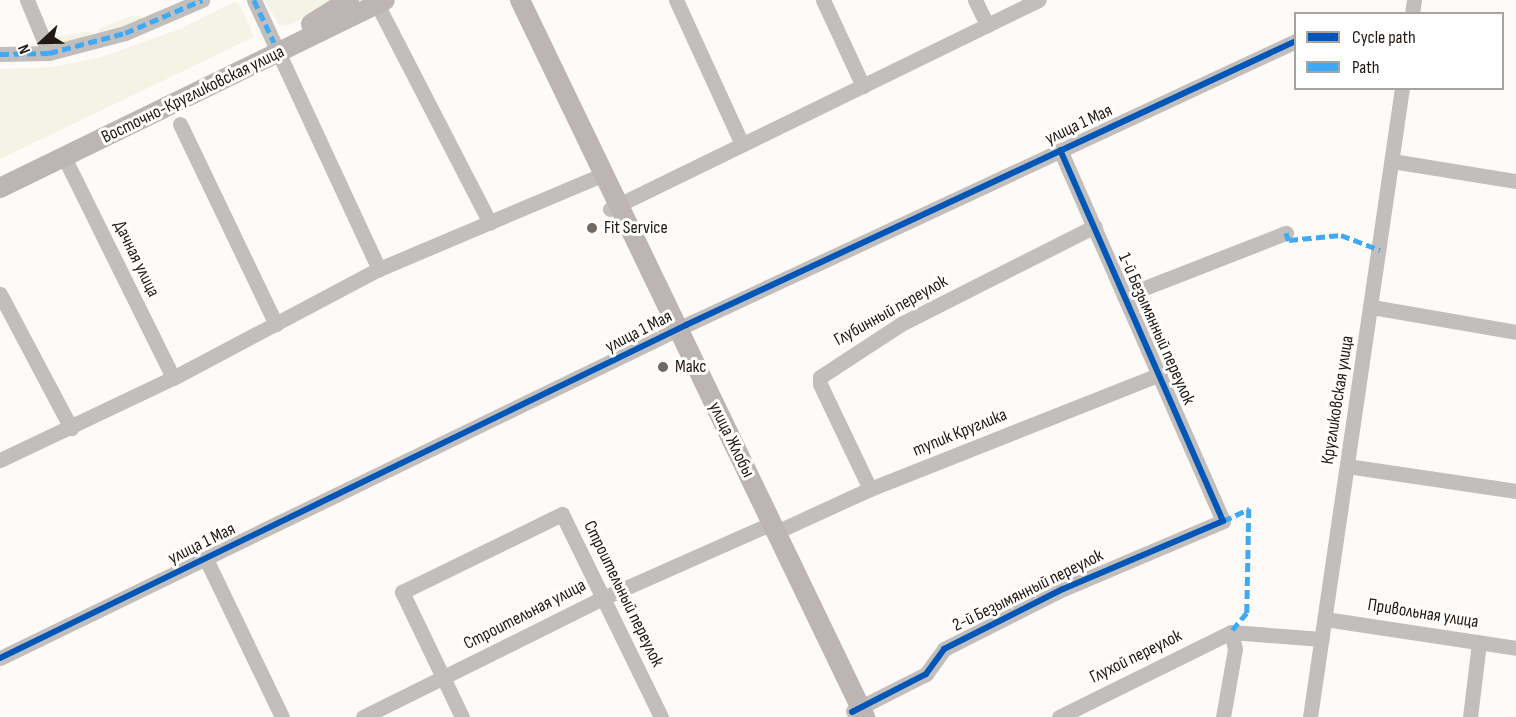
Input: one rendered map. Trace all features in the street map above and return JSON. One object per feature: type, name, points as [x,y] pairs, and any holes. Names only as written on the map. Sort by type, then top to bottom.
[{"type":"main road","name":"Восточно-Кругликовская улица","points":[[0,188],[64,157],[275,45],[349,0]]},
{"type":"main road","name":"улица Жлобы","points":[[511,0],[771,527],[858,713]]},
{"type":"main road","name":"улица Жлобы","points":[[520,0],[599,177]]},
{"type":"main road","name":"Восточно-Кругликовская улица","points":[[0,173],[275,45],[381,2]]},
{"type":"street","points":[[27,0],[49,52]]},
{"type":"street","points":[[0,54],[49,52],[125,33],[202,0]]},
{"type":"street","points":[[254,0],[379,269]]},
{"type":"street","points":[[676,0],[742,144]]},
{"type":"street","points":[[823,0],[863,86]]},
{"type":"street","points":[[975,0],[987,25]]},
{"type":"street","points":[[614,207],[1039,0]]},
{"type":"street","points":[[381,2],[489,223]]},
{"type":"street","name":"улица 1 Мая","points":[[0,658],[674,333],[1294,42]]},
{"type":"street","name":"Кругликовская улица","points":[[1310,717],[1372,308],[1402,90]]},
{"type":"street","points":[[180,124],[276,324]]},
{"type":"street","name":"1-й Безымянный переулок","points":[[1060,150],[1223,521]]},
{"type":"street","name":"Дачная улица","points":[[64,157],[173,378]]},
{"type":"street","points":[[1392,162],[1516,181]]},
{"type":"street","points":[[0,460],[173,378],[379,269],[599,177]]},
{"type":"street","name":"Глубинный переулок","points":[[870,489],[820,384],[820,377],[901,324],[1095,226]]},
{"type":"street","points":[[1124,296],[1286,233]]},
{"type":"street","points":[[0,294],[71,428]]},
{"type":"street","points":[[1372,308],[1516,332]]},
{"type":"street","name":"тупик Круглика","points":[[771,527],[1160,374]]},
{"type":"street","points":[[1347,466],[1516,491]]},
{"type":"street","name":"Строительный переулок","points":[[462,717],[402,592],[562,514],[661,717]]},
{"type":"street","name":"2-й Безымянный переулок","points":[[858,713],[926,674],[944,649],[1123,561],[1223,521]]},
{"type":"street","name":"Строительная улица","points":[[363,717],[603,598],[771,527]]},
{"type":"street","points":[[206,559],[282,717]]},
{"type":"street","name":"Привольная улица","points":[[1324,619],[1516,648]]},
{"type":"street","points":[[1223,717],[1235,649],[1231,632],[1322,639]]},
{"type":"street","name":"Глухой переулок","points":[[1059,717],[1231,632]]},
{"type":"street","points":[[1470,717],[1479,643]]},
{"type":"shaded area","points":[[264,0],[336,0],[290,25],[280,26]]},
{"type":"shaded area","points":[[234,2],[239,4],[254,37],[0,159],[0,69],[52,67],[98,58],[180,29]]},
{"type":"shaded area","points":[[131,16],[141,16],[143,20],[100,34],[98,29]]},
{"type":"shaded area","points":[[90,31],[92,36],[62,43],[50,38]]},
{"type":"marked path","points":[[0,54],[49,53],[125,33],[202,0]]},
{"type":"marked path","points":[[254,0],[274,42]]},
{"type":"marked path","points":[[1286,233],[1289,240],[1341,235],[1380,250]]},
{"type":"marked path","points":[[1223,521],[1249,509],[1247,613],[1231,632]]},
{"type":"cycle path","points":[[0,658],[686,325],[1294,42]]},
{"type":"cycle path","points":[[852,712],[926,674],[944,649],[1063,589],[1223,521],[1060,150]]},
{"type":"place","name":"Fit Service","points":[[592,228]]},
{"type":"place","name":"Макс","points":[[663,367]]}]
